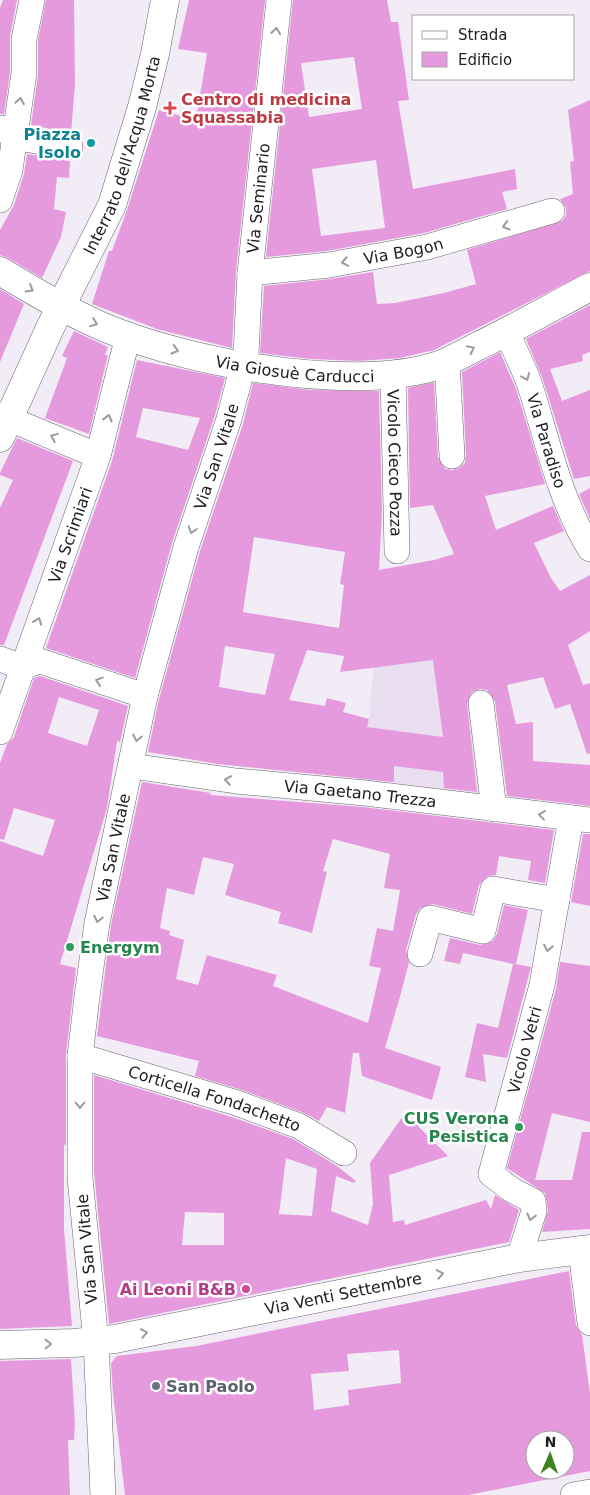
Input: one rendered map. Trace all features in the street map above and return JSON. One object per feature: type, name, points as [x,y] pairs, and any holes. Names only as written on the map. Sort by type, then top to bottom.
[{"type":"street","points":[[0,200],[10,170],[7,132],[24,73],[24,40],[32,0]]},
{"type":"street","name":"Interrato dell'Acqua Morta","points":[[3,424],[61,305],[91,249],[122,175],[155,54],[165,0]]},
{"type":"street","name":"Via Seminario","points":[[241,366],[246,354],[250,274],[279,0]]},
{"type":"street","points":[[7,132],[70,147]]},
{"type":"street","name":"Via Bogon","points":[[250,274],[329,265],[427,247],[552,211]]},
{"type":"street","name":"Via Giosuè Carducci","points":[[0,271],[85,319],[128,336],[241,366],[349,375],[393,374],[418,370],[447,361],[507,332],[590,287]]},
{"type":"street","name":"Via Paradiso","points":[[507,332],[532,390],[545,439],[581,534],[590,549]]},
{"type":"street","name":"Via Scrimiari","points":[[0,732],[11,663],[98,456],[128,336]]},
{"type":"street","points":[[447,361],[452,456]]},
{"type":"street","name":"Via San Vitale","points":[[103,1495],[96,1342],[80,1178],[80,1056],[97,924],[145,696],[186,547],[230,419],[241,366]]},
{"type":"street","name":"Vicolo Cieco Pozza","points":[[393,374],[397,550]]},
{"type":"street","points":[[3,424],[98,456]]},
{"type":"street","points":[[11,663],[40,661],[145,696]]},
{"type":"street","points":[[481,704],[494,809]]},
{"type":"street","name":"Via Gaetano Trezza","points":[[130,766],[236,781],[365,793],[581,819]]},
{"type":"street","name":"Vicolo Vetri","points":[[519,1258],[534,1211],[533,1201],[512,1190],[491,1174],[542,985],[557,900],[581,819]]},
{"type":"street","points":[[420,954],[430,918],[483,931],[493,889],[557,900]]},
{"type":"street","name":"Corticella Fondachetto","points":[[80,1056],[237,1103],[299,1126],[344,1153]]},
{"type":"street","points":[[585,1250],[590,1323]]},
{"type":"street","name":"Via Venti Settembre","points":[[0,1345],[96,1342],[519,1258],[585,1250]]},
{"type":"street","points":[[573,1495],[590,1492]]},
{"type":"shaded area","points":[[376,633],[461,657],[474,719],[483,798],[354,782],[369,719]]},
{"type":"building","points":[[3,0],[17,0],[10,36],[10,72],[4,114],[0,114],[0,8]]},
{"type":"building","points":[[46,0],[74,0],[75,84],[71,133],[31,125],[38,75],[38,40]]},
{"type":"building","points":[[189,0],[265,0],[236,271],[232,348],[157,329],[92,304],[109,251],[112,251],[127,210],[159,110],[196,120],[207,53],[178,49]]},
{"type":"building","points":[[293,0],[387,0],[391,22],[398,22],[409,100],[398,101],[413,189],[515,169],[517,189],[502,192],[507,209],[424,233],[327,251],[266,257]],"holes":[[[354,57],[362,109],[309,117],[301,63]],[[376,160],[385,228],[321,236],[312,169]]]},
{"type":"building","points":[[590,100],[590,271],[434,350],[400,358],[358,361],[311,359],[260,353],[264,286],[373,272],[377,304],[395,303],[444,293],[476,284],[467,250],[562,221],[566,215],[566,208],[560,199],[573,194],[570,162],[574,161],[568,110]]},
{"type":"building","points":[[27,154],[70,161],[69,178],[57,177],[54,209],[66,212],[61,237],[42,278],[0,255],[0,230],[14,205],[24,174]]},
{"type":"building","points":[[0,289],[24,304],[0,362]]},
{"type":"building","points":[[590,305],[590,352],[582,355],[583,361],[550,369],[562,401],[590,390],[590,476],[574,479],[543,380],[526,339]]},
{"type":"building","points":[[74,331],[108,347],[105,355],[108,355],[89,434],[45,418],[67,358],[62,356]]},
{"type":"building","points":[[500,352],[516,389],[545,484],[485,496],[496,530],[553,506],[564,531],[534,543],[551,578],[560,591],[590,575],[590,631],[568,645],[583,685],[590,683],[590,753],[587,754],[570,704],[555,709],[543,677],[507,685],[516,724],[533,722],[533,761],[590,765],[590,806],[507,796],[495,701],[487,690],[480,689],[472,692],[467,704],[477,792],[444,788],[443,772],[394,766],[394,782],[218,764],[148,752],[159,699],[200,551],[243,424],[253,383],[310,390],[379,391],[382,512],[379,570],[434,560],[454,554],[433,505],[410,508],[408,388],[434,382],[438,457],[445,469],[459,468],[465,463],[466,455],[462,372]],"holes":[[[254,537],[345,552],[340,584],[344,585],[339,628],[243,612]],[[225,646],[275,654],[265,695],[219,687]],[[307,650],[344,656],[340,672],[433,660],[443,737],[367,727],[369,719],[343,712],[346,703],[327,698],[325,706],[289,700]]]},
{"type":"building","points":[[137,360],[225,378],[215,415],[172,543],[135,678],[46,648],[112,461]],"holes":[[[143,408],[200,418],[188,450],[136,437]]]},
{"type":"building","points":[[17,438],[73,461],[4,645],[0,645],[0,508],[13,480],[0,475],[0,473]]},
{"type":"building","points":[[590,488],[590,519],[579,494]]},
{"type":"building","points":[[40,676],[128,706],[120,742],[117,741],[107,808],[60,964],[76,968],[66,1054],[66,1146],[64,1144],[64,1229],[72,1326],[0,1329],[0,841],[43,856],[55,820],[14,808],[4,840],[0,839],[0,763],[7,744],[14,737],[34,678]],"holes":[[[59,697],[99,710],[87,746],[48,733]]]},
{"type":"building","points":[[142,782],[211,793],[210,795],[363,807],[554,830],[545,883],[528,880],[531,861],[499,856],[496,875],[488,876],[479,885],[472,914],[433,904],[420,908],[416,914],[406,950],[409,962],[385,1048],[441,1067],[432,1100],[362,1076],[359,1053],[353,1053],[345,1113],[327,1107],[319,1121],[304,1113],[242,1090],[195,1076],[199,1061],[97,1036],[111,925]],"holes":[[[333,839],[390,854],[384,888],[400,890],[393,931],[377,928],[369,966],[381,968],[368,1023],[273,986],[277,975],[207,955],[198,985],[176,979],[184,940],[169,935],[170,931],[160,928],[167,888],[194,895],[203,857],[234,864],[225,895],[281,912],[278,923],[312,933],[327,872],[323,871]]]},
{"type":"building","points":[[583,834],[590,834],[590,906],[571,902]]},
{"type":"building","points":[[504,905],[528,910],[516,964],[531,967],[507,1058],[483,1054],[486,1082],[465,1077],[477,1023],[498,1028],[513,964],[463,953],[460,964],[444,961],[450,938],[480,945],[493,941],[497,934]]},
{"type":"building","points":[[560,962],[590,966],[590,1122],[552,1113],[535,1180],[572,1180],[582,1132],[590,1132],[590,1229],[542,1232],[548,1210],[545,1193],[507,1168],[556,989]]},
{"type":"building","points":[[94,1075],[232,1117],[293,1139],[337,1166],[356,1181],[354,1183],[336,1176],[331,1211],[368,1225],[373,1204],[370,1163],[405,1113],[448,1156],[389,1175],[393,1222],[404,1220],[405,1225],[486,1200],[491,1209],[495,1195],[519,1210],[509,1242],[109,1324],[94,1172]],"holes":[[[286,1158],[317,1169],[312,1216],[279,1214]],[[185,1212],[224,1213],[224,1245],[182,1245]]]},
{"type":"building","points":[[569,1271],[576,1325],[582,1335],[590,1393],[590,1471],[575,1474],[575,1430],[525,1430],[525,1480],[544,1480],[468,1495],[125,1495],[111,1363],[117,1356],[196,1346]],"holes":[[[399,1350],[401,1383],[348,1390],[349,1405],[314,1410],[311,1374],[349,1371],[347,1354]]]},
{"type":"building","points":[[71,1359],[75,1424],[74,1440],[68,1440],[70,1495],[0,1495],[0,1361]]},
{"type":"place","name":"Centro di medicina Squassabia","points":[[170,108]]},
{"type":"place","name":"Piazza Isolo","points":[[91,143]]},
{"type":"place","name":"Energym","points":[[70,947]]},
{"type":"place","name":"CUS Verona Pesistica","points":[[519,1127]]},
{"type":"place","name":"Ai Leoni B&B","points":[[246,1289]]},
{"type":"place","name":"San Paolo","points":[[156,1386]]}]
